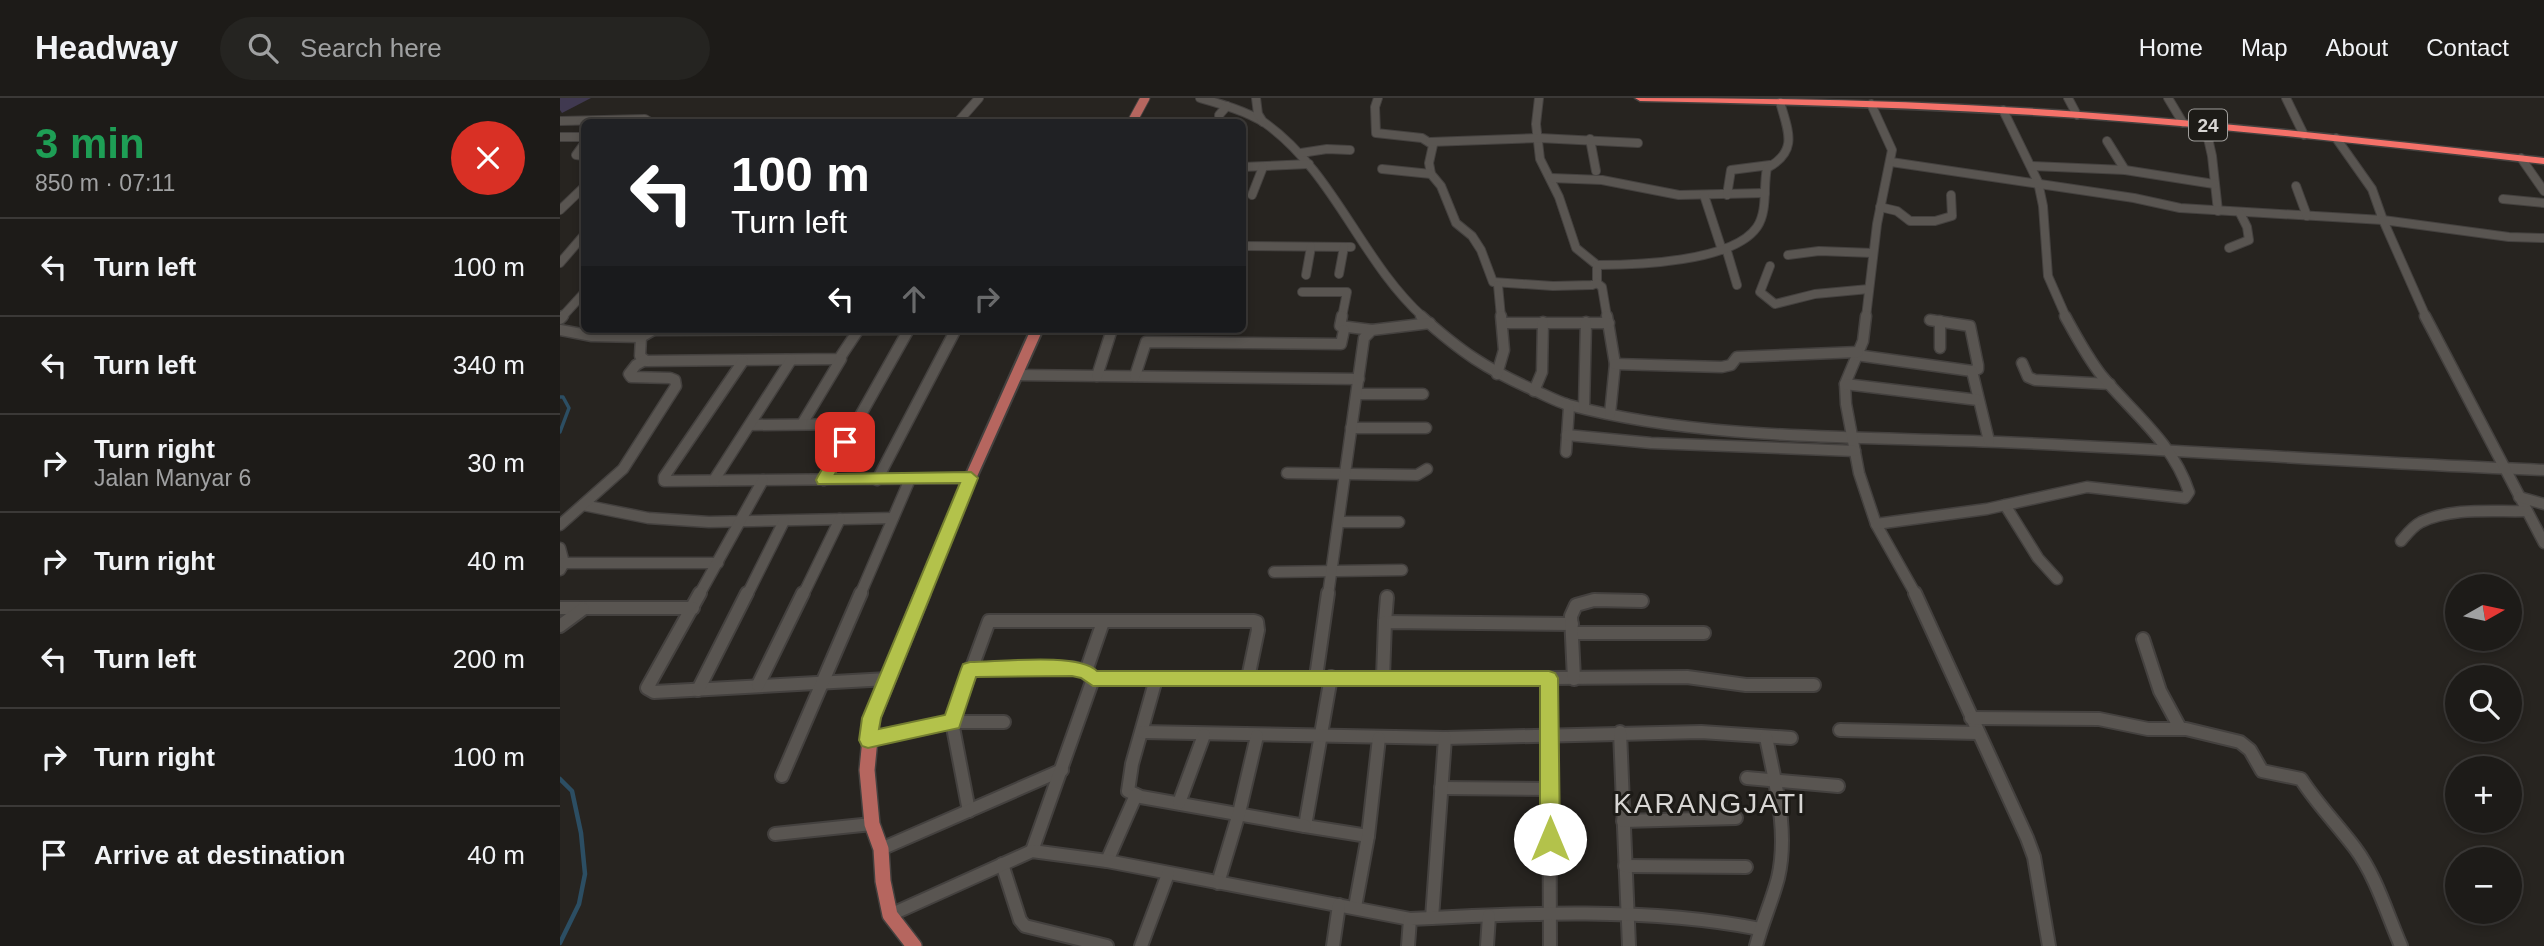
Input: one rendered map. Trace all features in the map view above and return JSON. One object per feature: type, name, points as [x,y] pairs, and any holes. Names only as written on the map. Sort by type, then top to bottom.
[{"type":"highway","name":"24","points":[[1640,98],[1780,102],[1870,101],[2077,115],[2205,125],[2544,161]]},
{"type":"main road","points":[[1134,119],[1145,98]]},
{"type":"main road","points":[[914,946],[890,915],[883,881],[881,849],[872,824],[867,770],[872,718],[971,478],[1035,333]]},
{"type":"street","points":[[961,119],[979,98]]},
{"type":"street","points":[[1200,98],[1227,106],[1263,122],[1301,153],[1412,307],[1459,350],[1497,374],[1566,404],[1688,428],[2166,449],[2322,461],[2544,470]]},
{"type":"street","points":[[1256,98],[1258,114],[1263,122]]},
{"type":"street","points":[[1369,143],[1376,133],[1378,98]]},
{"type":"street","points":[[1539,98],[1536,124],[1540,159],[1550,178],[1573,244],[1597,265],[1649,264],[1724,249],[1742,240],[1757,227],[1765,193],[1765,174],[1770,165]]},
{"type":"street","points":[[2068,98],[2077,115]]},
{"type":"street","points":[[2168,98],[2183,123]]},
{"type":"street","points":[[2286,98],[2304,135]]},
{"type":"street","points":[[1870,101],[1877,122],[1890,142],[1891,162],[1880,207],[1863,341],[1845,384],[1846,404],[1864,494],[1876,524],[1927,615],[2034,857],[2049,946]]},
{"type":"street","points":[[1727,195],[1731,170],[1779,162],[1788,151],[1789,141],[1780,102]]},
{"type":"street","points":[[1220,119],[1219,115],[1227,106]]},
{"type":"street","points":[[1876,524],[2005,505],[2087,487],[2185,498],[2189,489],[2166,449],[2143,417],[2094,364],[2052,289],[2047,276],[2046,218],[2039,185],[2003,110]]},
{"type":"street","points":[[561,121],[581,121]]},
{"type":"street","points":[[2205,125],[2212,156],[2218,211]]},
{"type":"street","points":[[1376,133],[1422,138],[1430,142],[1538,138],[1638,143]]},
{"type":"street","points":[[560,137],[581,137]]},
{"type":"street","points":[[2336,138],[2372,189],[2418,303],[2544,543]]},
{"type":"street","points":[[1590,139],[1590,151],[1598,165],[1596,171]]},
{"type":"street","points":[[2107,141],[2125,170]]},
{"type":"street","points":[[1430,142],[1433,150],[1429,163],[1431,174],[1441,186],[1456,223],[1472,236],[1493,282],[1498,285],[1581,286],[1597,283],[1602,287],[1615,364],[1610,414]]},
{"type":"street","points":[[1301,153],[1313,150],[1350,150]]},
{"type":"street","points":[[2521,159],[2544,191]]},
{"type":"street","points":[[1891,162],[2134,198],[2180,208],[2240,214],[2383,220],[2509,237],[2544,238]]},
{"type":"street","points":[[1246,167],[1309,164]]},
{"type":"street","points":[[2031,166],[2125,170],[2214,184]]},
{"type":"street","points":[[1252,195],[1263,167]]},
{"type":"street","points":[[1382,169],[1431,174]]},
{"type":"street","points":[[1550,178],[1593,179],[1662,194],[1765,193]]},
{"type":"street","points":[[2297,186],[2307,216]]},
{"type":"street","points":[[560,210],[564,202],[581,189]]},
{"type":"street","points":[[1704,195],[1737,285]]},
{"type":"street","points":[[1880,207],[1897,211],[1910,222],[1941,220],[1952,216],[1951,195]]},
{"type":"street","points":[[2503,199],[2544,203]]},
{"type":"street","points":[[2229,248],[2249,240],[2247,227],[2240,214]]},
{"type":"street","points":[[560,263],[565,252],[581,238]]},
{"type":"street","points":[[1246,246],[1348,247],[1339,274]]},
{"type":"street","points":[[1306,275],[1311,247]]},
{"type":"street","points":[[1788,255],[1819,251],[1873,253]]},
{"type":"street","points":[[1597,265],[1597,283]]},
{"type":"street","points":[[1770,266],[1760,292],[1775,304],[1815,294],[1869,289]]},
{"type":"street","points":[[1497,374],[1504,350],[1498,285]]},
{"type":"street","points":[[1302,292],[1347,292],[1340,326],[1372,330],[1430,323]]},
{"type":"street","points":[[560,319],[581,296]]},
{"type":"street","points":[[1615,364],[1722,367],[1731,365],[1737,357],[1857,354],[1972,371],[1978,369],[1970,326],[1935,320],[1940,348]]},
{"type":"street","points":[[1534,391],[1542,372],[1543,322]]},
{"type":"street","points":[[1584,408],[1586,322]]},
{"type":"street","points":[[1502,323],[1609,323]]},
{"type":"street","points":[[560,330],[581,331]]},
{"type":"street","points":[[1135,376],[1146,342],[1340,344],[1343,330]]},
{"type":"street","points":[[1316,677],[1364,338],[1372,330]]},
{"type":"street","points":[[604,333],[641,337],[649,333]]},
{"type":"street","points":[[802,424],[857,333]]},
{"type":"street","points":[[824,480],[907,333]]},
{"type":"street","points":[[877,480],[954,333]]},
{"type":"street","points":[[1097,376],[1111,333]]},
{"type":"street","points":[[641,337],[640,356],[645,360]]},
{"type":"street","points":[[560,524],[623,470],[676,386],[675,380],[670,378],[631,377],[632,369],[645,360],[841,359]]},
{"type":"street","points":[[714,480],[791,360]]},
{"type":"street","points":[[743,361],[663,478],[664,481],[971,478]]},
{"type":"street","points":[[2022,363],[2028,377],[2035,380],[2110,384]]},
{"type":"street","points":[[1972,371],[1989,442]]},
{"type":"street","points":[[1017,375],[1359,379]]},
{"type":"street","points":[[1845,384],[1979,400]]},
{"type":"street","points":[[1357,394],[1423,394]]},
{"type":"street","points":[[1566,404],[1569,407],[1566,452]]},
{"type":"street","points":[[750,425],[856,424]]},
{"type":"street","points":[[1351,428],[1426,428]]},
{"type":"street","points":[[1567,435],[1651,443],[1855,451]]},
{"type":"street","points":[[1287,473],[1417,475],[1427,469]]},
{"type":"street","points":[[762,480],[647,688],[654,692],[888,679]]},
{"type":"street","points":[[782,776],[910,480]]},
{"type":"street","points":[[2519,497],[2544,504]]},
{"type":"street","points":[[583,505],[648,519],[740,522],[893,518]]},
{"type":"street","points":[[2005,505],[2038,558],[2057,579]]},
{"type":"street","points":[[2401,541],[2419,523],[2448,516],[2527,511]]},
{"type":"street","points":[[758,685],[839,519]]},
{"type":"street","points":[[698,690],[784,521]]},
{"type":"street","points":[[1339,522],[1399,522]]},
{"type":"street","points":[[560,548],[562,567],[718,563]]},
{"type":"street","points":[[1274,572],[1402,570]]},
{"type":"street","points":[[1383,677],[1387,597]]},
{"type":"street","points":[[1574,679],[1574,607],[1581,602],[1642,601]]},
{"type":"street","points":[[560,608],[693,607]]},
{"type":"street","points":[[560,625],[583,608]]},
{"type":"street","points":[[969,811],[952,722],[986,624],[992,620],[1257,622],[1248,678]]},
{"type":"street","points":[[1032,851],[1062,770],[1103,622]]},
{"type":"street","points":[[1385,622],[1704,633]]},
{"type":"street","points":[[2143,639],[2160,691],[2180,728]]},
{"type":"street","points":[[970,669],[1056,668],[1090,675],[1156,679],[1687,677],[1746,685],[1814,685]]},
{"type":"street","points":[[1305,826],[1331,677]]},
{"type":"street","points":[[1549,678],[1550,946]]},
{"type":"street","points":[[1156,679],[1128,791],[1136,795],[1368,836]]},
{"type":"street","points":[[1971,718],[2099,719],[2148,729],[2180,728],[2240,742],[2250,750],[2262,771],[2301,779],[2314,800],[2355,848],[2367,867],[2401,946]]},
{"type":"street","points":[[868,740],[952,722],[1004,722]]},
{"type":"street","points":[[1840,730],[1978,733]]},
{"type":"street","points":[[1142,732],[1379,738],[1701,732],[1791,738]]},
{"type":"street","points":[[1620,732],[1629,946]]},
{"type":"street","points":[[1179,803],[1204,735]]},
{"type":"street","points":[[1218,883],[1239,813],[1257,736]]},
{"type":"street","points":[[1756,946],[1773,899],[1780,866],[1782,836],[1766,737]]},
{"type":"street","points":[[1355,907],[1368,836],[1379,738]]},
{"type":"street","points":[[1432,918],[1445,738]]},
{"type":"street","points":[[881,849],[1062,770]]},
{"type":"street","points":[[1746,778],[1838,786]]},
{"type":"street","points":[[1441,788],[1550,789]]},
{"type":"street","points":[[1107,861],[1136,795]]},
{"type":"street","points":[[1623,821],[1736,818]]},
{"type":"street","points":[[775,834],[872,824]]},
{"type":"street","points":[[890,915],[1032,851],[1107,861],[1410,919],[1549,914],[1690,917],[1760,929]]},
{"type":"street","points":[[1002,864],[1020,920],[1025,926],[1107,946]]},
{"type":"street","points":[[1625,866],[1746,867]]},
{"type":"street","points":[[1141,946],[1168,874]]},
{"type":"street","points":[[1333,946],[1339,905]]},
{"type":"street","points":[[1487,946],[1489,916]]},
{"type":"street","points":[[1408,946],[1410,919]]},
{"type":"waterway","points":[[560,397],[563,397],[569,408],[560,432]]},
{"type":"waterway","points":[[560,779],[572,791],[581,833],[585,874],[579,904],[560,943]]},
{"type":"district","name":"KARANGJATI","points":[[1710,803]]},
{"type":"route","points":[[845,442],[824,480],[971,478],[872,718],[868,740],[952,722],[970,669],[1072,668],[1086,671],[1093,679],[1549,678],[1550,839]]}]
